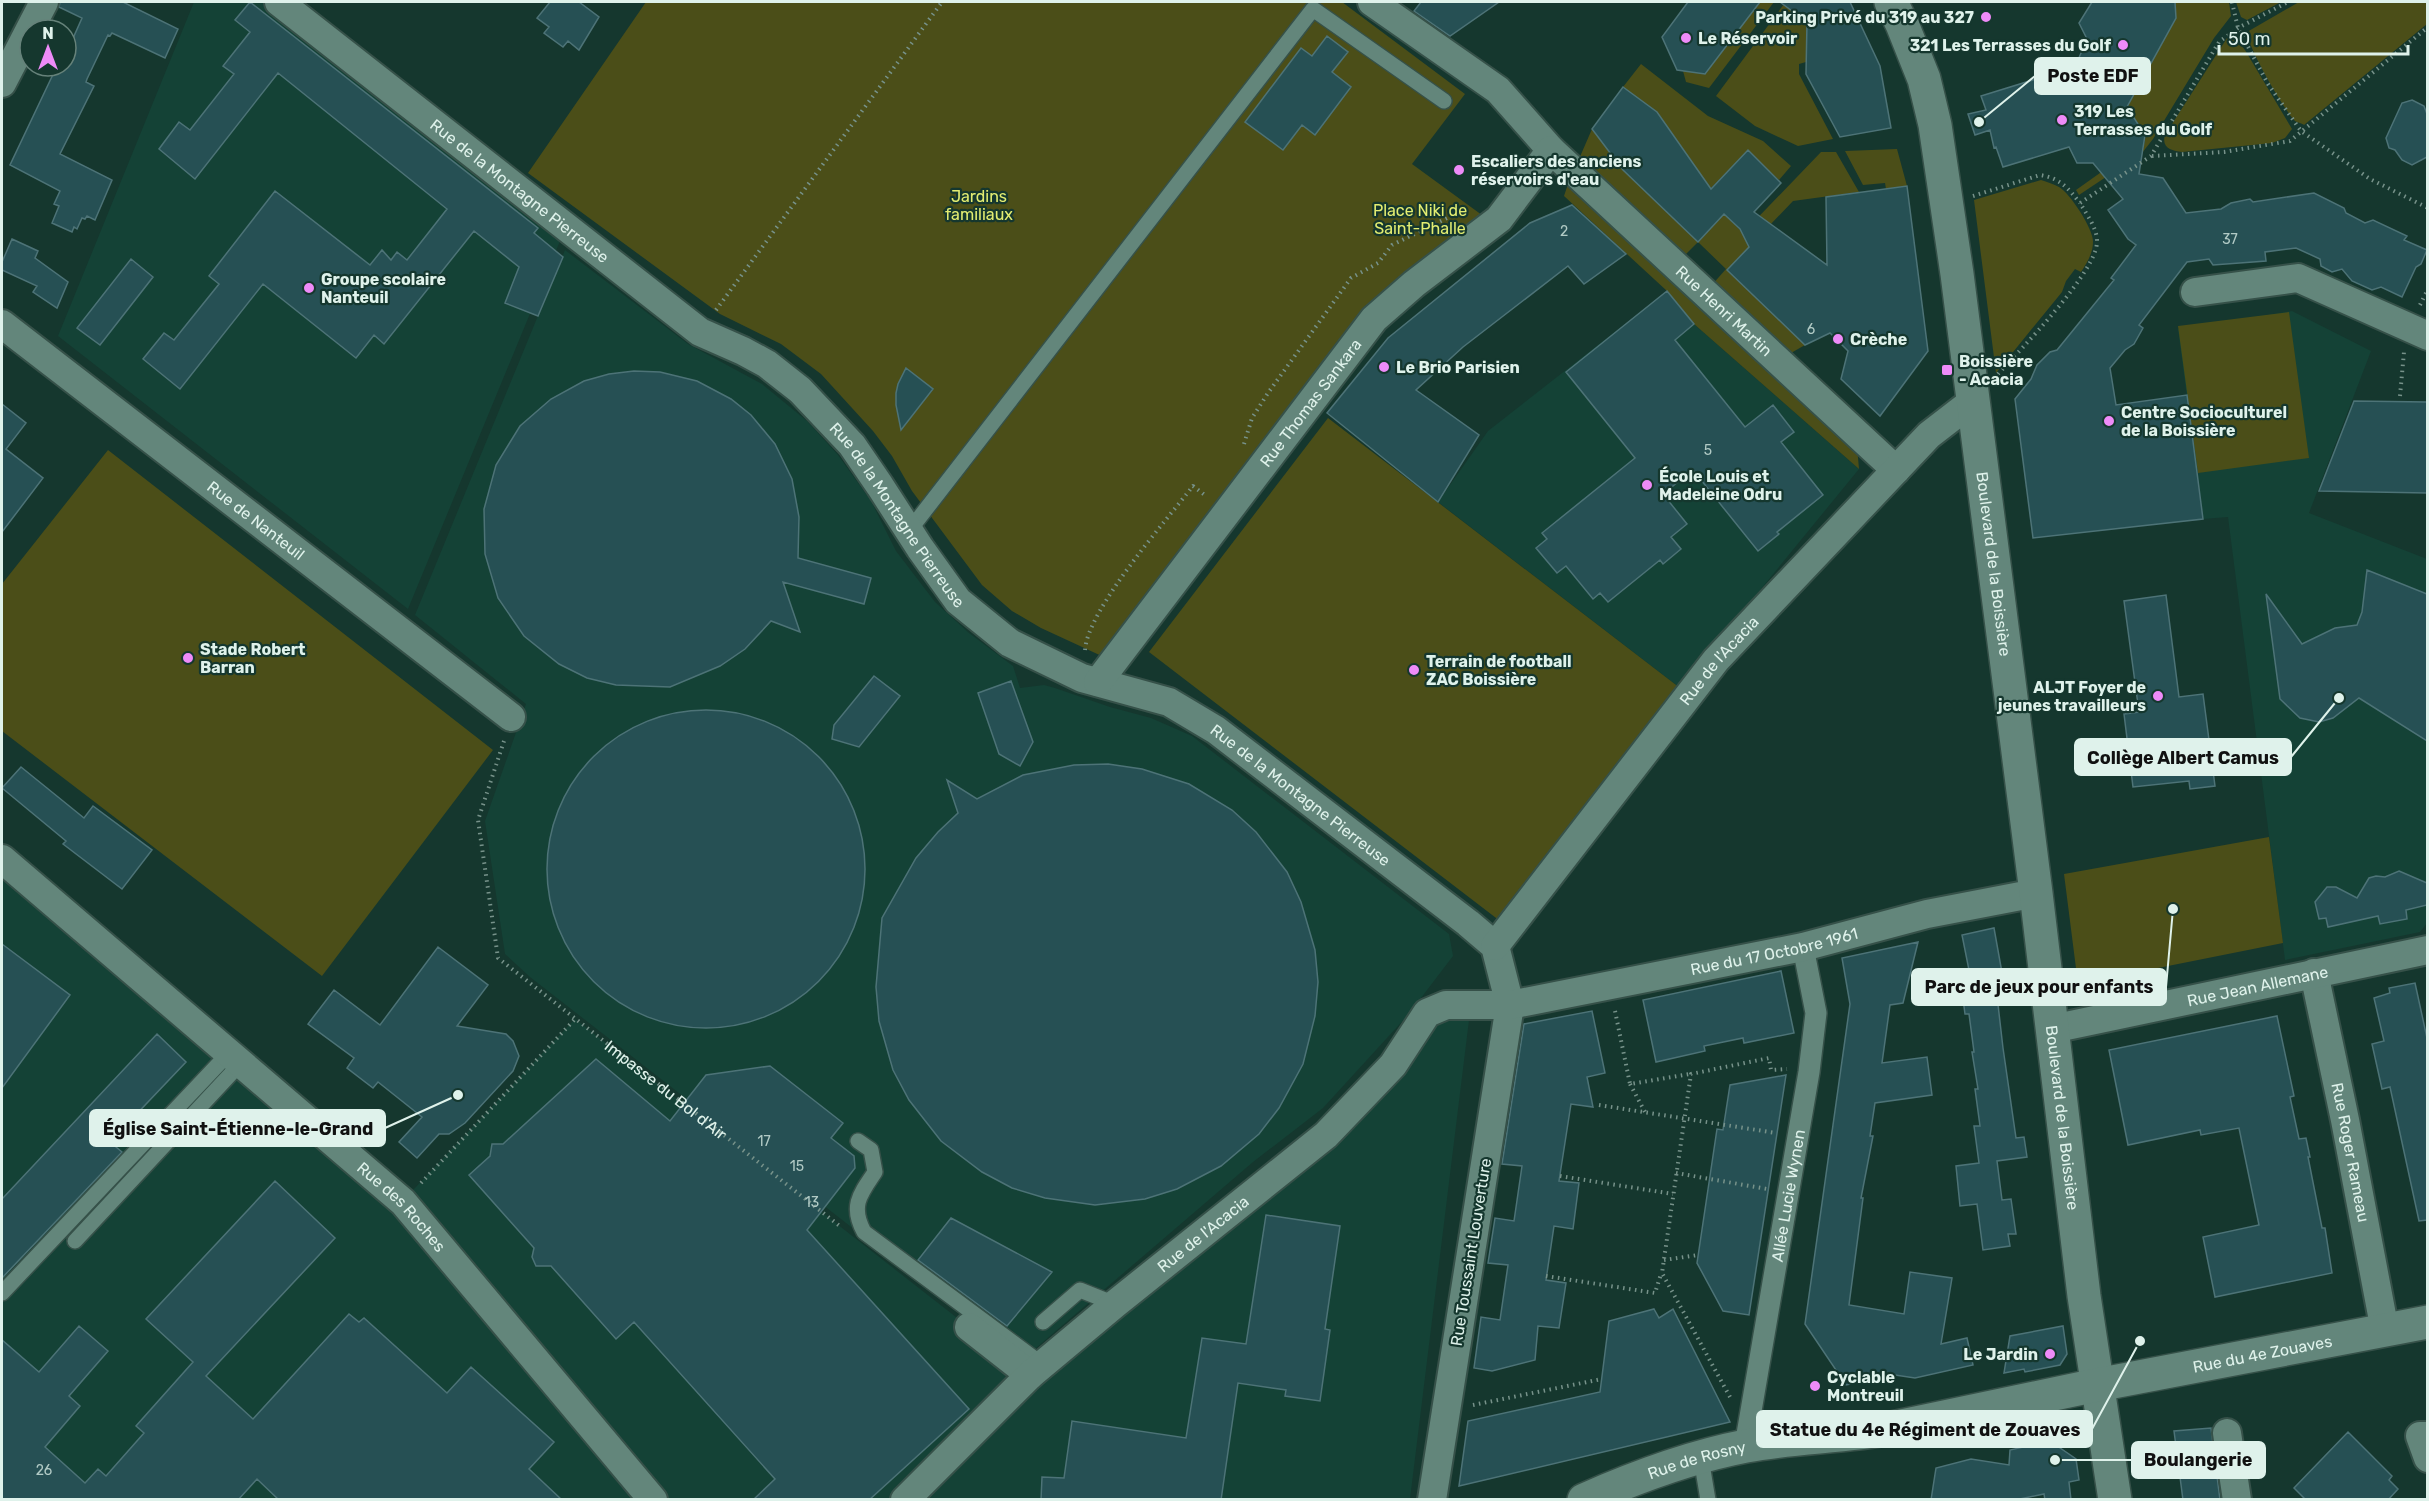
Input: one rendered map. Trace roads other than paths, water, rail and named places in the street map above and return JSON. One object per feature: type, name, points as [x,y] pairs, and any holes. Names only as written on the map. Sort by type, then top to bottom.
[{"type":"main road","name":"Boulevard de la Boissière","points":[[1891,2],[1924,79],[1935,125],[1957,274],[2036,892],[2084,1296],[2115,1500]]},
{"type":"main road","name":"Rue du 4e Zouaves","points":[[2097,1385],[2427,1322]]},
{"type":"main road","name":"Rue de Rosny","points":[[1584,1500],[1650,1471],[1745,1446],[1859,1434],[2097,1385]]},
{"type":"street","points":[[2,83],[44,2]]},
{"type":"street","name":"Rue de la Montagne Pierreuse","points":[[279,2],[700,332],[767,364],[800,390],[852,445],[958,601],[1010,644],[1090,680],[1169,702],[1216,730],[1495,946]]},
{"type":"street","name":"Rue Henri Martin","points":[[1372,2],[1498,90],[1551,150],[1896,470]]},
{"type":"street","name":"Rue Thomas Sankara","points":[[1090,680],[1374,319],[1414,284],[1498,219],[1516,199],[1551,150]]},
{"type":"street","points":[[2195,292],[2298,278],[2427,336]]},
{"type":"street","name":"Rue de Nanteuil","points":[[2,324],[511,717]]},
{"type":"street","name":"Rue de l'Acacia","points":[[1495,946],[1716,660],[1929,435],[1973,401]]},
{"type":"street","name":"Rue des Roches","points":[[2,859],[403,1202],[653,1500]]},
{"type":"street","name":"Rue du 17 Octobre 1961","points":[[1510,1005],[1803,947],[1927,914],[2036,892]]},
{"type":"street","points":[[1495,946],[1510,1005]]},
{"type":"street","name":"Allée Lucie Wynen","points":[[1745,1446],[1809,1072],[1816,1014],[1803,947]]},
{"type":"street","name":"Rue Jean Allemane","points":[[2052,1029],[2427,950]]},
{"type":"street","name":"Rue Roger Rameau","points":[[2314,973],[2345,1120],[2385,1331]]},
{"type":"street","name":"Rue de l'Acacia","points":[[905,1500],[1037,1370],[1115,1304],[1326,1135],[1393,1065],[1427,1014],[1446,1005],[1510,1005]]},
{"type":"street","name":"Rue Toussaint Louverture","points":[[1432,1500],[1510,1005]]},
{"type":"street","points":[[969,1327],[1037,1370]]},
{"type":"street","points":[[2227,1433],[2237,1500]]},
{"type":"lane","points":[[909,531],[1313,9],[1444,101]]},
{"type":"lane","points":[[75,1241],[234,1059]]},
{"type":"lane","points":[[2,1293],[234,1059]]},
{"type":"lane","points":[[858,1141],[871,1150],[875,1172],[860,1194],[857,1218],[864,1232],[1037,1370]]},
{"type":"lane","points":[[1043,1322],[1080,1290],[1115,1304]]},
{"type":"lane","points":[[1701,1458],[1708,1500]]},
{"type":"place","name":"Parking Privé du 319 au 327","points":[[1986,17]]},
{"type":"place","name":"Le Réservoir","points":[[1686,38]]},
{"type":"place","name":"321 Les Terrasses du Golf","points":[[2123,45]]},
{"type":"place","name":"319 Les Terrasses du Golf","points":[[2062,120]]},
{"type":"place","name":"Poste EDF","points":[[1979,122]]},
{"type":"place","name":"Escaliers des anciens réservoirs d'eau","points":[[1459,170]]},
{"type":"place","name":"Groupe scolaire Nanteuil","points":[[309,288]]},
{"type":"place","name":"Crèche","points":[[1838,339]]},
{"type":"place","name":"Le Brio Parisien","points":[[1384,367]]},
{"type":"place","name":"Boissière - Acacia","points":[[1947,370]]},
{"type":"place","name":"Centre Socioculturel de la Boissière","points":[[2109,421]]},
{"type":"place","name":"École Louis et Madeleine Odru","points":[[1647,485]]},
{"type":"place","name":"Stade Robert Barran","points":[[188,658]]},
{"type":"place","name":"Terrain de football ZAC Boissière","points":[[1414,670]]},
{"type":"place","name":"ALJT Foyer de jeunes travailleurs","points":[[2158,696]]},
{"type":"place","name":"Collège Albert Camus","points":[[2339,698]]},
{"type":"place","name":"Parc de jeux pour enfants","points":[[2173,909]]},
{"type":"place","name":"Église Saint-Étienne-le-Grand","points":[[458,1095]]},
{"type":"place","name":"Statue du 4e Régiment de Zouaves","points":[[2140,1341]]},
{"type":"place","name":"Le Jardin","points":[[2050,1354]]},
{"type":"place","name":"Cyclable Montreuil","points":[[1815,1386]]},
{"type":"place","name":"Boulangerie","points":[[2055,1460]]},
{"type":"park label","name":"Jardins familiaux","points":[[979,205]]},
{"type":"park label","name":"Place Niki de Saint-Phalle","points":[[1420,219]]}]
